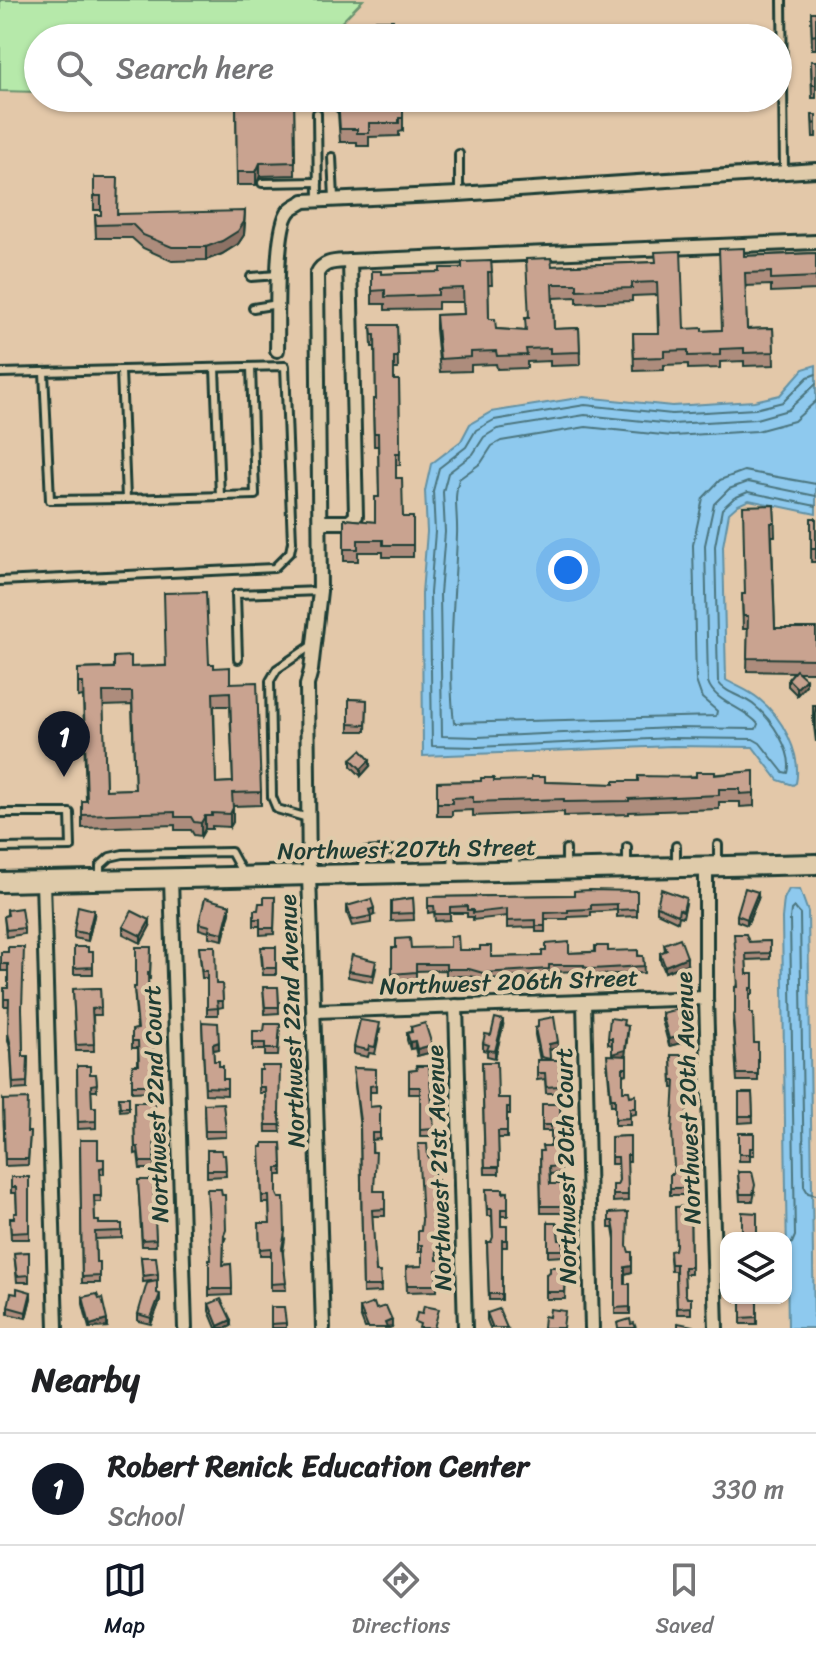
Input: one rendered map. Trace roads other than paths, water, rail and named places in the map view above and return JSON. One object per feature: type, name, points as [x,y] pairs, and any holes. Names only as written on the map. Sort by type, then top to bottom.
[{"type":"street","points":[[277,350],[278,275],[283,222],[288,212],[304,201],[816,170]]},
{"type":"street","points":[[320,522],[349,522],[356,516],[350,261],[816,242]]},
{"type":"street","name":"Northwest 22nd Avenue","points":[[323,1328],[309,875],[307,685],[320,591],[317,274],[326,263],[350,261]]},
{"type":"street","name":"Northwest 207th Street","points":[[0,882],[816,864]]},
{"type":"street","name":"Northwest 20th Avenue","points":[[712,866],[706,998],[716,1328]]},
{"type":"street","name":"Northwest 22nd Court","points":[[171,879],[185,1328]]},
{"type":"street","points":[[43,881],[56,1328]]},
{"type":"street","name":"Northwest 206th Street","points":[[314,1011],[706,998]]},
{"type":"street","name":"Northwest 20th Court","points":[[584,1002],[592,1328]]},
{"type":"street","name":"Northwest 21st Avenue","points":[[456,1006],[465,1328]]},
{"type":"lane","points":[[782,0],[782,24]]},
{"type":"lane","points":[[783,112],[784,171]]},
{"type":"lane","points":[[317,113],[318,199]]},
{"type":"lane","points":[[459,154],[459,194]]},
{"type":"lane","points":[[332,157],[334,198]]},
{"type":"lane","points":[[262,183],[318,182]]},
{"type":"lane","points":[[251,277],[278,275]]},
{"type":"lane","points":[[253,308],[278,304]]},
{"type":"lane","points":[[0,581],[274,568],[290,552],[292,542],[285,366],[277,350]]},
{"type":"lane","points":[[0,373],[285,366]]},
{"type":"lane","points":[[44,372],[50,500],[126,499],[255,495],[251,367]]},
{"type":"lane","points":[[215,368],[220,496]]},
{"type":"lane","points":[[121,371],[126,499]]},
{"type":"lane","points":[[238,659],[236,594],[320,591]]},
{"type":"lane","points":[[308,818],[277,809],[272,797],[270,681],[277,669],[314,644]]},
{"type":"lane","points":[[0,813],[70,813],[71,847],[0,848]]},
{"type":"lane","points":[[712,866],[718,845]]},
{"type":"lane","points":[[676,846],[676,867]]},
{"type":"lane","points":[[627,847],[627,868]]},
{"type":"lane","points":[[566,849],[566,869]]},
{"type":"lane","points":[[515,850],[515,871]]},
{"type":"lane","points":[[452,872],[453,851]]},
{"type":"lane","points":[[100,879],[100,866],[110,857],[123,854],[231,852],[245,877]]},
{"type":"water","points":[[816,365],[816,514],[749,500],[729,513],[723,546],[726,680],[759,699],[782,726],[796,760],[796,783],[793,785],[778,780],[753,747],[672,746],[423,756],[425,491],[431,464],[461,441],[470,424],[491,412],[584,397],[672,406],[754,401],[780,395],[803,369]]},
{"type":"water","points":[[789,889],[800,890],[808,912],[814,1328],[788,1328],[788,1304],[792,1304],[792,1232],[787,1232],[784,899]]},
{"type":"place","name":"Robert Renick Education Center","points":[[64,777]]}]
